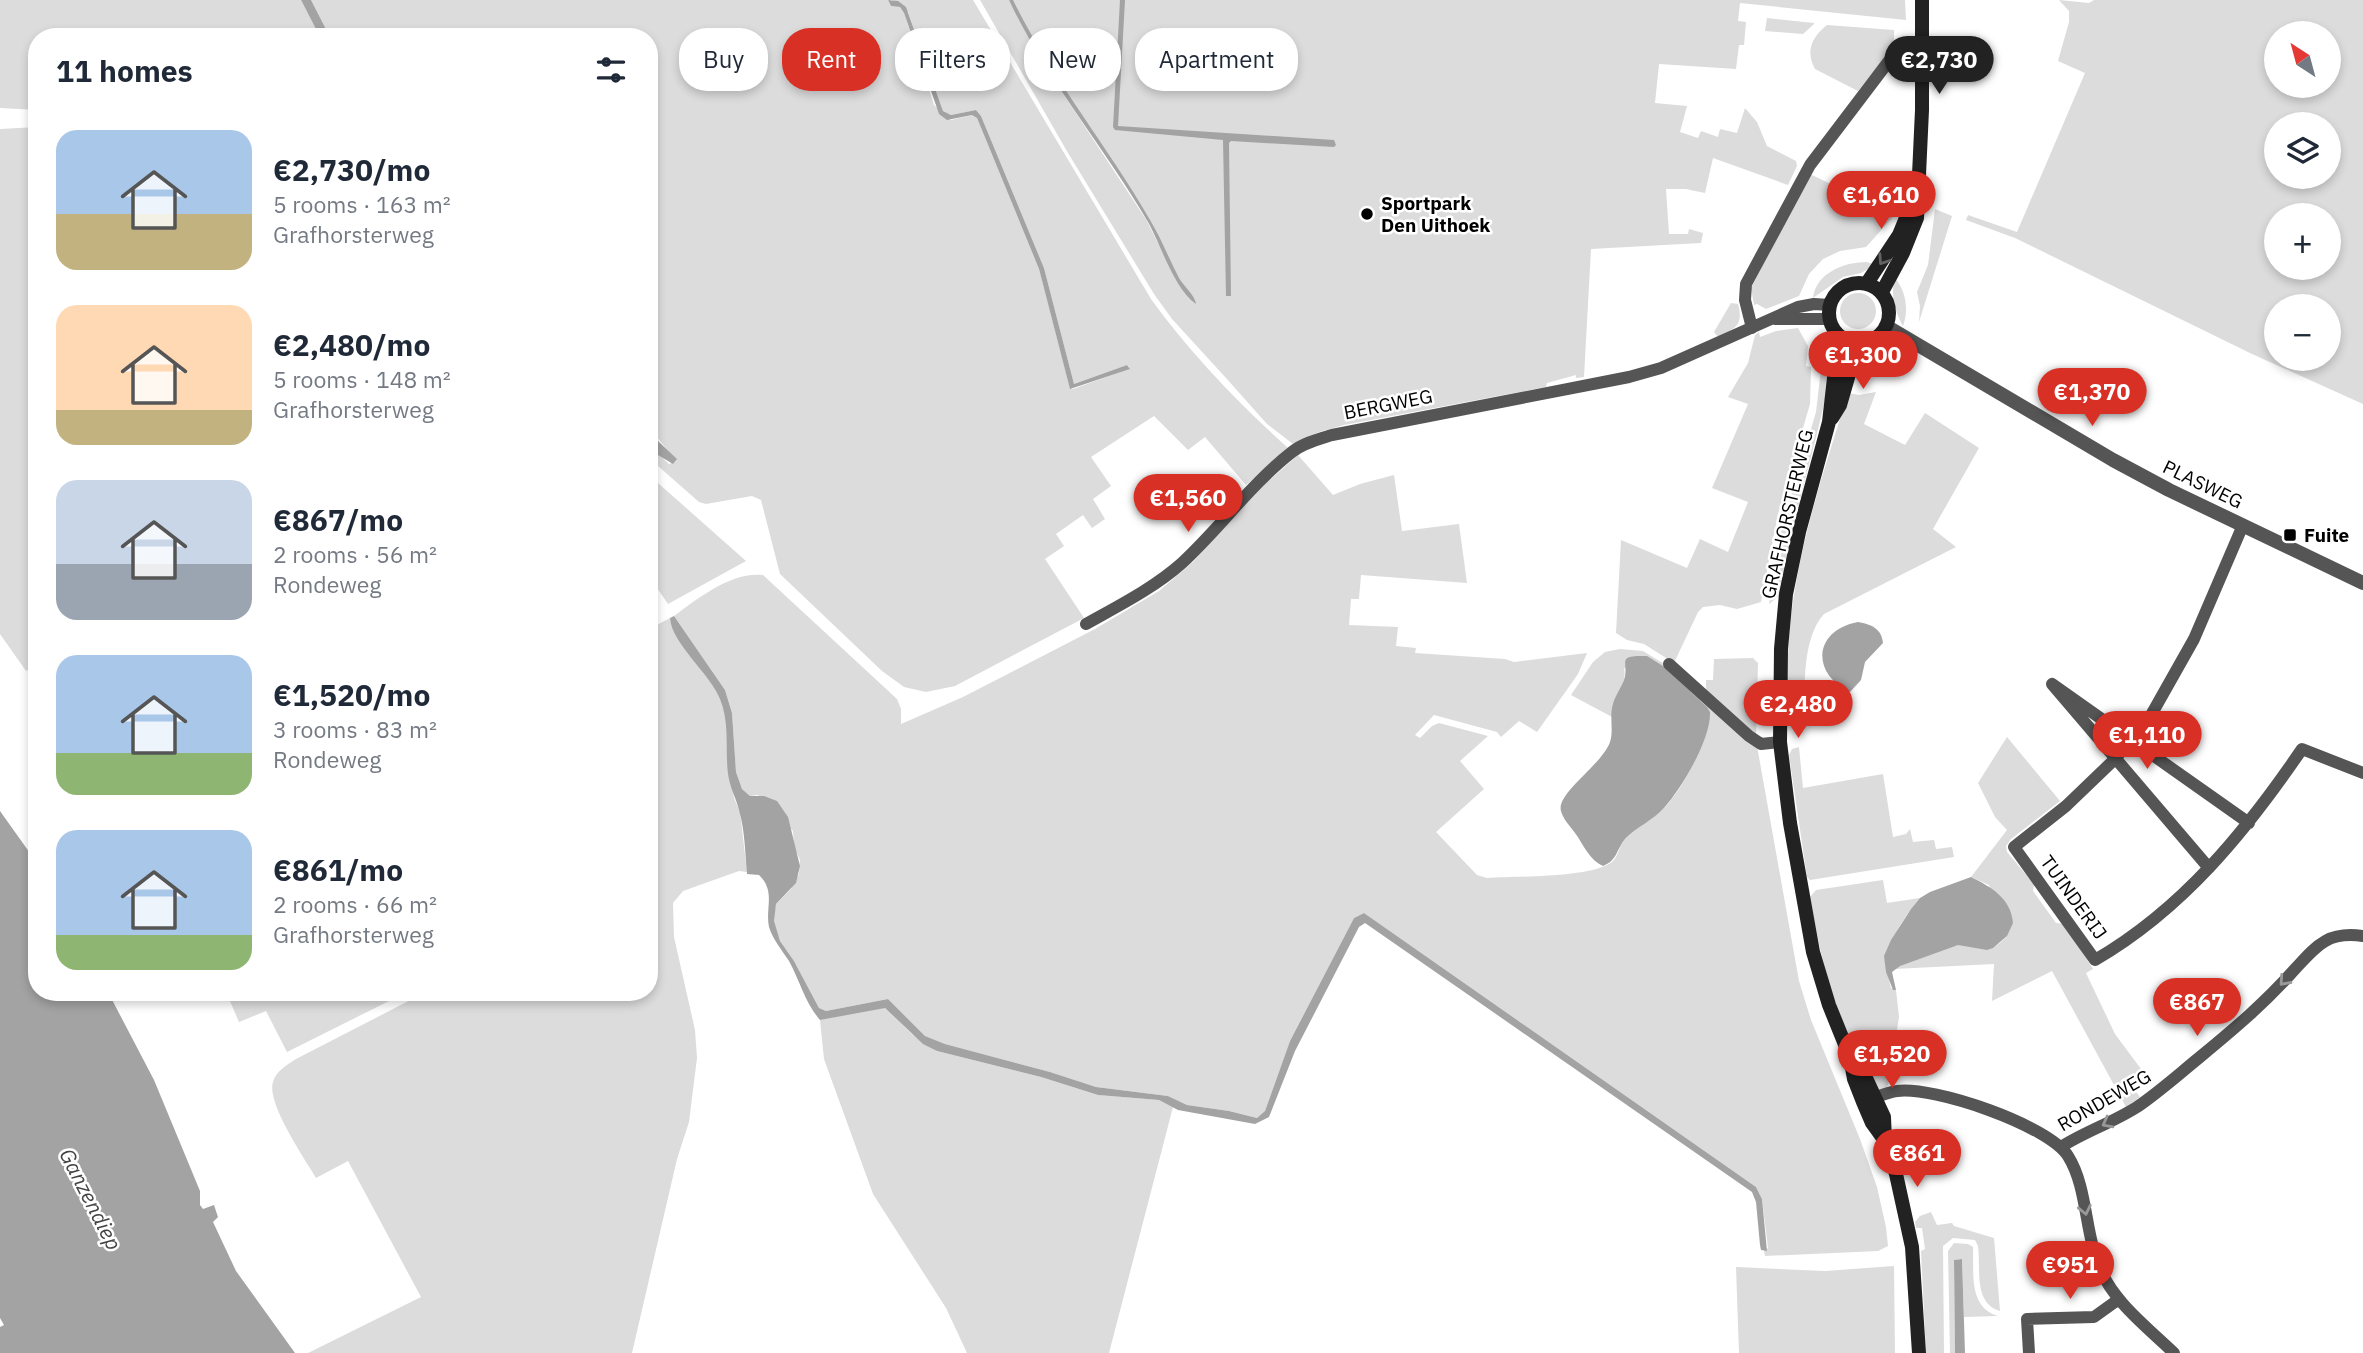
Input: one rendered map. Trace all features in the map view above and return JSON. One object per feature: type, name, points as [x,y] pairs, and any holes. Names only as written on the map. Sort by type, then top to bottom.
[{"type":"main road","points":[[1882,292],[1914,228],[1918,207],[1916,191],[1921,122],[1922,0]]},
{"type":"main road","points":[[1867,283],[1899,235],[1916,191]]},
{"type":"main road","points":[[1853,283],[1867,283],[1882,292],[1889,305],[1889,320],[1886,327],[1872,340],[1852,341],[1835,331],[1830,312],[1841,288],[1853,283]]},
{"type":"main road","name":"GRAFHORSTERWEG","points":[[1852,341],[1835,379],[1829,422],[1799,532],[1786,594],[1780,659],[1780,741],[1790,823],[1813,952],[1829,1005],[1850,1057],[1865,1076],[1869,1100],[1884,1117],[1885,1141],[1896,1174],[1912,1247],[1919,1353]]},
{"type":"street","points":[[1752,328],[1745,300],[1746,284],[1810,165],[1898,49],[1923,47]]},
{"type":"street","name":"BERGWEG","points":[[1086,624],[1135,596],[1180,565],[1267,475],[1294,450],[1309,443],[1332,435],[1629,377],[1661,368],[1774,319],[1788,310],[1807,304],[1830,312]]},
{"type":"street","name":"PLASWEG","points":[[1886,327],[2113,460],[2363,583]]},
{"type":"street","name":"TUINDERIJ","points":[[2243,525],[2194,639],[2150,717],[2115,760],[2066,806],[2014,847],[2095,960],[2147,925],[2209,869],[2249,823],[2302,749],[2363,774]]},
{"type":"street","points":[[1669,664],[1749,736],[1761,744],[1780,741]]},
{"type":"street","points":[[2209,869],[2052,684],[2249,823]]},
{"type":"street","name":"RONDEWEG","points":[[1869,1100],[1896,1091],[1906,1091],[1966,1102],[2019,1123],[2061,1147],[2135,1108],[2160,1090],[2259,1008],[2320,943],[2334,936],[2363,936]]},
{"type":"street","points":[[2061,1147],[2069,1157],[2074,1171],[2098,1265],[2119,1299],[2174,1353]]},
{"type":"street","points":[[2029,1353],[2027,1319],[2094,1317],[2119,1299]]},
{"type":"shaded area","points":[[0,0],[301,0],[315,28],[28,28],[28,110],[0,108]]},
{"type":"shaded area","points":[[311,0],[888,0],[891,6],[900,7],[909,28],[895,28],[895,91],[929,91],[934,105],[951,120],[972,115],[977,118],[1039,269],[1070,388],[1129,367],[1127,365],[1074,384],[1044,268],[981,116],[976,110],[951,115],[943,111],[936,91],[1010,91],[1010,62],[1024,86],[1024,91],[1027,91],[1151,299],[1215,377],[1288,448],[1246,485],[1205,437],[1188,450],[1154,416],[1091,457],[1111,486],[1093,499],[1105,519],[1092,528],[1083,515],[1056,534],[1064,546],[1045,559],[1084,618],[955,686],[926,692],[904,687],[882,671],[780,574],[761,500],[752,496],[706,504],[699,502],[658,466],[658,454],[669,464],[676,461],[658,438],[658,28],[325,28]]},
{"type":"shaded area","points":[[893,0],[973,0],[990,28],[914,28],[908,12]]},
{"type":"shaded area","name":"Sportpark Den Uithoek","points":[[980,0],[1009,0],[1019,19],[1012,0],[1905,0],[1906,20],[1740,3],[1738,21],[1746,22],[1744,45],[1739,45],[1736,69],[1659,64],[1655,103],[1687,106],[1680,132],[1698,138],[1701,131],[1718,137],[1720,129],[1737,133],[1745,108],[1757,122],[1767,146],[1796,161],[1797,166],[1788,185],[1713,158],[1705,193],[1666,189],[1669,234],[1688,234],[1689,229],[1703,233],[1701,243],[1591,249],[1584,377],[1576,378],[1576,375],[1547,383],[1546,387],[1344,425],[1319,432],[1293,444],[1267,424],[1172,319],[1154,294],[1032,91],[1061,91],[1147,221],[1177,282],[1156,232],[1064,91],[1121,91],[1121,28],[1024,29],[1022,26],[1024,76],[1010,52],[1010,28],[996,28]]},
{"type":"shaded area","points":[[2059,0],[2089,3],[2094,0],[2363,0],[2363,404],[2290,371],[2341,371],[2341,294],[2264,294],[2264,359],[2015,238],[1966,220],[1968,215],[2017,232],[2085,73],[2058,61],[2069,22],[2069,11]]},
{"type":"shaded area","points":[[1767,18],[1814,24],[1803,34],[1765,31]]},
{"type":"shaded area","points":[[1827,25],[1894,30],[1894,46],[1858,91],[1815,69],[1810,50],[1817,34]]},
{"type":"shaded area","points":[[28,127],[26,671],[0,634],[0,129]]},
{"type":"shaded area","points":[[1810,174],[1893,214],[1893,217],[1866,247],[1840,251],[1823,259],[1809,274],[1799,296],[1766,309],[1754,305],[1751,288]]},
{"type":"shaded area","points":[[1935,209],[1952,216],[1919,322],[1917,292],[1928,265]]},
{"type":"shaded area","points":[[1867,262],[1875,265],[1861,273],[1843,277],[1813,298],[1819,282],[1832,271],[1849,264]]},
{"type":"shaded area","points":[[1895,278],[1905,301],[1903,326],[1894,303]]},
{"type":"shaded area","points":[[1858,293],[1870,299],[1876,311],[1870,323],[1858,329],[1846,323],[1840,311],[1846,299]]},
{"type":"shaded area","points":[[1731,303],[1738,304],[1739,322],[1733,329],[1718,337],[1714,332]]},
{"type":"shaded area","points":[[1798,328],[1808,346],[1806,366],[1811,367],[1810,404],[1778,514],[1761,602],[1737,609],[1720,605],[1703,607],[1698,612],[1674,663],[1644,644],[1627,640],[1616,633],[1621,540],[1687,568],[1700,539],[1728,552],[1748,502],[1712,488],[1748,404],[1728,397],[1748,363],[1755,335],[1759,332],[1760,337],[1776,331]]},
{"type":"shaded area","points":[[1821,369],[1831,370],[1825,398],[1790,539],[1779,596],[1769,604],[1779,540],[1816,412]]},
{"type":"shaded area","points":[[1876,392],[1864,424],[1905,445],[1925,413],[1979,448],[1933,529],[1956,547],[1824,614],[1811,637],[1808,650],[1803,719],[1798,723],[1787,723],[1790,623],[1811,515],[1848,393],[1859,395]]},
{"type":"shaded area","points":[[1298,455],[1333,495],[1394,475],[1402,531],[1459,524],[1467,583],[1361,575],[1359,599],[1351,599],[1349,625],[1398,627],[1396,646],[1416,648],[1415,653],[1505,659],[1514,662],[1587,653],[1578,674],[1537,732],[1519,721],[1501,737],[1497,732],[1434,715],[1415,735],[1420,738],[1439,723],[1488,736],[1460,761],[1484,789],[1436,832],[1477,875],[1487,878],[1550,876],[1598,869],[1609,864],[1627,838],[1661,811],[1685,779],[1704,737],[1710,712],[1694,695],[1624,668],[1624,680],[1614,704],[1612,717],[1571,695],[1593,662],[1605,652],[1620,649],[1643,651],[1666,665],[1757,746],[1799,981],[1811,1020],[1877,1187],[1888,1246],[1878,1251],[1765,1256],[1764,1251],[1768,1248],[1762,1199],[1756,1187],[1364,913],[1354,918],[1290,1041],[1265,1111],[1257,1118],[1187,1105],[1168,1096],[1096,1087],[945,1044],[925,1036],[888,999],[826,1011],[819,1008],[780,941],[773,921],[776,904],[791,889],[799,874],[800,860],[794,846],[793,831],[758,795],[750,796],[742,789],[736,772],[732,713],[725,690],[674,616],[704,594],[727,582],[751,575],[763,575],[897,699],[901,709],[901,724],[963,697],[1095,629],[1159,591],[1193,562],[1264,485]]},
{"type":"shaded area","points":[[658,483],[746,561],[668,604],[658,589]]},
{"type":"shaded area","points":[[670,618],[677,637],[714,687],[723,705],[734,798],[740,812],[747,872],[739,871],[683,891],[673,903],[674,937],[695,1030],[697,1058],[689,1122],[677,1159],[632,1353],[308,1353],[421,1297],[348,1161],[316,1178],[275,1103],[273,1082],[282,1069],[296,1059],[409,1001],[658,1001],[658,624]]},
{"type":"shaded area","points":[[1753,658],[1758,663],[1756,736],[1706,691],[1706,680],[1713,680],[1714,659]]},
{"type":"shaded area","points":[[2007,737],[2060,801],[2011,839],[2006,846],[2007,852],[2034,884],[2033,891],[2056,923],[2064,924],[2093,969],[2086,973],[2115,1034],[2147,1077],[2133,1088],[2140,1097],[2126,1107],[2052,971],[1992,1001],[1994,964],[1894,969],[1924,955],[1957,945],[1993,948],[2007,936],[1989,885],[1971,877],[2007,830],[1995,817],[1978,783]]},
{"type":"shaded area","points":[[1799,747],[1803,788],[1883,774],[1893,837],[1906,834],[1910,829],[1913,842],[1934,840],[1936,849],[1952,847],[1954,857],[1810,880],[1807,877],[1789,755],[1792,749]]},
{"type":"shaded area","points":[[1883,880],[1887,903],[1920,898],[1898,929],[1889,951],[1888,975],[1891,988],[1896,990],[1899,1017],[1888,1085],[1886,1089],[1878,1092],[1849,1037],[1833,997],[1810,897],[1816,890]]},
{"type":"shaded area","points":[[230,1001],[389,1001],[287,1052],[266,1011],[239,1022]]},
{"type":"shaded area","points":[[881,1007],[913,1035],[937,1051],[1041,1077],[1098,1095],[1159,1100],[1173,1107],[1109,1353],[967,1353],[946,1308],[873,1194],[824,1059],[820,1020]]},
{"type":"shaded area","points":[[1931,1212],[1937,1225],[1952,1223],[1954,1226],[1994,1238],[2000,1311],[1991,1307],[1982,1293],[1978,1246],[1975,1240],[1953,1238],[1943,1246],[1944,1353],[1926,1353],[1921,1251],[1925,1249],[1922,1228],[1916,1228],[1915,1222],[1920,1216]]},
{"type":"shaded area","points":[[1954,1243],[1973,1247],[1973,1278],[1977,1297],[1988,1312],[1998,1316],[1964,1317],[1962,1259],[1954,1260],[1955,1353],[1950,1353],[1948,1251]]},
{"type":"shaded area","points":[[1894,1266],[1895,1353],[1739,1353],[1736,1267],[1825,1271]]},
{"type":"water","points":[[301,0],[311,0],[325,28],[315,28]]},
{"type":"water","points":[[888,0],[898,1],[906,7],[913,28],[909,28],[900,7],[891,6]]},
{"type":"water","points":[[1009,0],[1013,0],[1027,28],[1024,29]]},
{"type":"water","points":[[1120,0],[1125,0],[1121,72],[1121,28],[1118,28]]},
{"type":"water","points":[[931,91],[936,91],[943,111],[951,115],[976,110],[981,116],[1044,268],[1074,384],[1127,365],[1130,369],[1070,389],[1039,269],[977,118],[972,115],[947,120],[939,114]]},
{"type":"water","points":[[1062,91],[1067,91],[1133,192],[1196,304],[1181,288],[1131,194]]},
{"type":"water","points":[[1115,91],[1120,91],[1118,126],[1334,140],[1336,145],[1229,143],[1231,296],[1226,296],[1223,140],[1115,130]]},
{"type":"water","points":[[658,440],[677,459],[673,464],[658,455]]},
{"type":"water","points":[[674,616],[725,690],[732,713],[736,772],[742,789],[750,796],[764,796],[777,801],[788,817],[800,866],[796,883],[776,904],[774,921],[780,941],[819,1008],[826,1011],[888,999],[925,1036],[945,1044],[1096,1087],[1168,1096],[1187,1105],[1257,1118],[1265,1111],[1290,1041],[1354,918],[1364,913],[1756,1187],[1762,1199],[1767,1251],[1761,1250],[1756,1202],[1752,1192],[1365,923],[1359,927],[1295,1051],[1269,1117],[1255,1124],[1178,1110],[1159,1100],[1098,1095],[1041,1077],[937,1051],[923,1044],[885,1008],[820,1020],[771,932],[768,920],[769,893],[764,881],[759,875],[747,874],[741,818],[728,774],[723,708],[709,680],[677,638],[670,618]]},
{"type":"water","points":[[1858,622],[1875,628],[1883,643],[1865,662],[1861,680],[1850,692],[1828,674],[1823,664],[1823,653],[1833,634]]},
{"type":"water","points":[[1647,656],[1663,666],[1707,707],[1710,712],[1709,723],[1694,763],[1671,799],[1660,812],[1626,838],[1614,857],[1603,866],[1590,856],[1565,820],[1561,804],[1610,742],[1612,709],[1624,680],[1625,661],[1630,657]]},
{"type":"water","name":"Ganzendiep","points":[[0,811],[28,850],[28,1001],[113,1001],[154,1080],[200,1191],[200,1205],[203,1209],[214,1205],[218,1217],[213,1222],[236,1271],[295,1353],[0,1353],[0,1327],[4,1325],[0,1318]]},
{"type":"water","points":[[1971,877],[1993,889],[2004,900],[2013,923],[2007,936],[1987,950],[1958,945],[1900,966],[1892,972],[1896,990],[1893,990],[1886,972],[1884,956],[1911,909],[1920,898],[1930,892]]},
{"type":"water","points":[[1962,1259],[1965,1353],[1955,1353],[1954,1260]]},
{"type":"place","name":"Sportpark Den Uithoek","points":[[1367,214]]},
{"type":"place","name":"Fuite","points":[[2290,535]]}]
